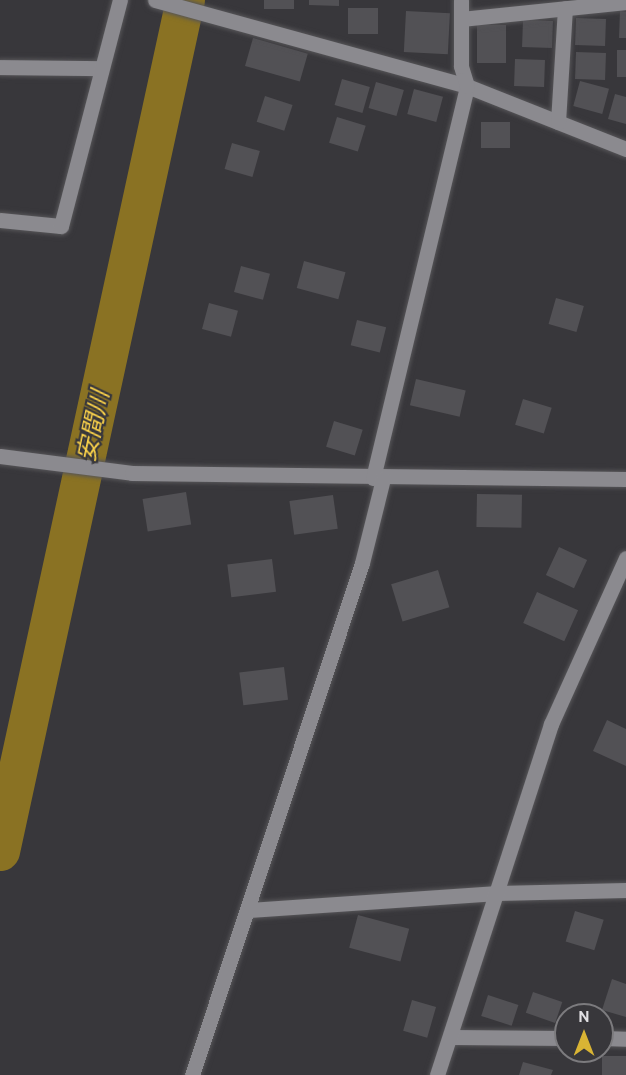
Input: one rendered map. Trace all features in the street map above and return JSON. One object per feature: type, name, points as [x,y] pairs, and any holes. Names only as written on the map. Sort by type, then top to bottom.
[{"type":"street","points":[[0,220],[61,226],[100,68],[120,0]]},
{"type":"street","points":[[155,0],[467,86],[626,149]]},
{"type":"street","points":[[192,1075],[249,910],[362,563],[378,478],[467,86],[461,66],[461,0]]},
{"type":"street","points":[[461,19],[626,2]]},
{"type":"street","points":[[558,122],[566,8]]},
{"type":"street","points":[[0,67],[100,68]]},
{"type":"street","points":[[0,456],[132,473],[378,478],[626,479]]},
{"type":"street","points":[[436,1075],[452,1037],[551,724],[626,558]]},
{"type":"street","points":[[249,910],[497,892],[626,890]]},
{"type":"street","points":[[452,1037],[554,1038]]},
{"type":"building","points":[[264,0],[294,0],[294,9],[264,9]]},
{"type":"building","points":[[309,0],[339,0],[339,6],[309,5]]},
{"type":"building","points":[[348,8],[378,8],[378,34],[348,34]]},
{"type":"building","points":[[406,11],[450,13],[448,54],[404,52]]},
{"type":"building","points":[[620,11],[626,12],[626,38],[619,38]]},
{"type":"building","points":[[576,18],[606,19],[605,46],[575,45]]},
{"type":"building","points":[[523,20],[553,21],[552,48],[522,47]]},
{"type":"building","points":[[477,25],[506,25],[506,63],[477,63]]},
{"type":"building","points":[[253,38],[308,54],[300,82],[245,66]]},
{"type":"building","points":[[617,50],[626,50],[626,77],[617,77]]},
{"type":"building","points":[[576,52],[606,53],[605,80],[575,79]]},
{"type":"building","points":[[515,59],[545,60],[544,87],[514,86]]},
{"type":"building","points":[[342,79],[370,87],[362,113],[335,105]]},
{"type":"building","points":[[580,81],[609,89],[602,114],[573,106]]},
{"type":"building","points":[[376,82],[404,90],[396,116],[369,108]]},
{"type":"building","points":[[414,89],[443,97],[436,122],[407,114]]},
{"type":"building","points":[[615,94],[626,97],[626,124],[608,119]]},
{"type":"building","points":[[265,96],[293,105],[284,131],[257,122]]},
{"type":"building","points":[[337,117],[366,126],[358,152],[329,143]]},
{"type":"building","points":[[481,122],[510,122],[510,148],[481,148]]},
{"type":"building","points":[[232,143],[260,151],[252,177],[225,169]]},
{"type":"building","points":[[304,261],[346,272],[338,299],[297,288]]},
{"type":"building","points":[[241,266],[270,274],[263,300],[234,292]]},
{"type":"building","points":[[556,298],[584,306],[576,332],[549,324]]},
{"type":"building","points":[[209,303],[238,311],[231,337],[202,329]]},
{"type":"building","points":[[357,320],[386,327],[380,352],[351,345]]},
{"type":"building","points":[[416,379],[466,390],[460,417],[410,405]]},
{"type":"building","points":[[523,399],[552,408],[544,434],[515,425]]},
{"type":"building","points":[[334,421],[363,430],[355,456],[326,447]]},
{"type":"building","points":[[186,492],[191,525],[148,531],[143,499]]},
{"type":"building","points":[[477,494],[522,495],[521,528],[476,527]]},
{"type":"building","points":[[333,495],[338,529],[294,535],[289,501]]},
{"type":"building","points":[[559,547],[587,560],[574,588],[546,575]]},
{"type":"building","points":[[272,559],[276,592],[231,597],[227,564]]},
{"type":"building","points":[[438,570],[449,607],[403,622],[391,584]]},
{"type":"building","points":[[537,592],[578,610],[564,641],[523,623]]},
{"type":"building","points":[[284,667],[288,700],[243,705],[239,672]]},
{"type":"building","points":[[607,720],[626,729],[626,766],[593,751]]},
{"type":"building","points":[[575,911],[604,920],[594,950],[566,942]]},
{"type":"building","points":[[358,915],[409,929],[400,962],[349,948]]},
{"type":"building","points":[[612,979],[626,984],[626,1017],[614,1014],[614,1003],[604,1003]]},
{"type":"building","points":[[533,992],[562,1002],[554,1003],[554,1022],[526,1013]]},
{"type":"building","points":[[488,995],[518,1005],[512,1026],[481,1016]]},
{"type":"building","points":[[412,1000],[436,1007],[427,1038],[403,1031]]},
{"type":"building","points":[[614,1056],[626,1056],[626,1075],[602,1075],[602,1063],[614,1063]]},
{"type":"building","points":[[523,1062],[553,1070],[551,1075],[519,1075]]},
{"type":"waterway","name":"安間川","points":[[0,851],[185,0]]}]
